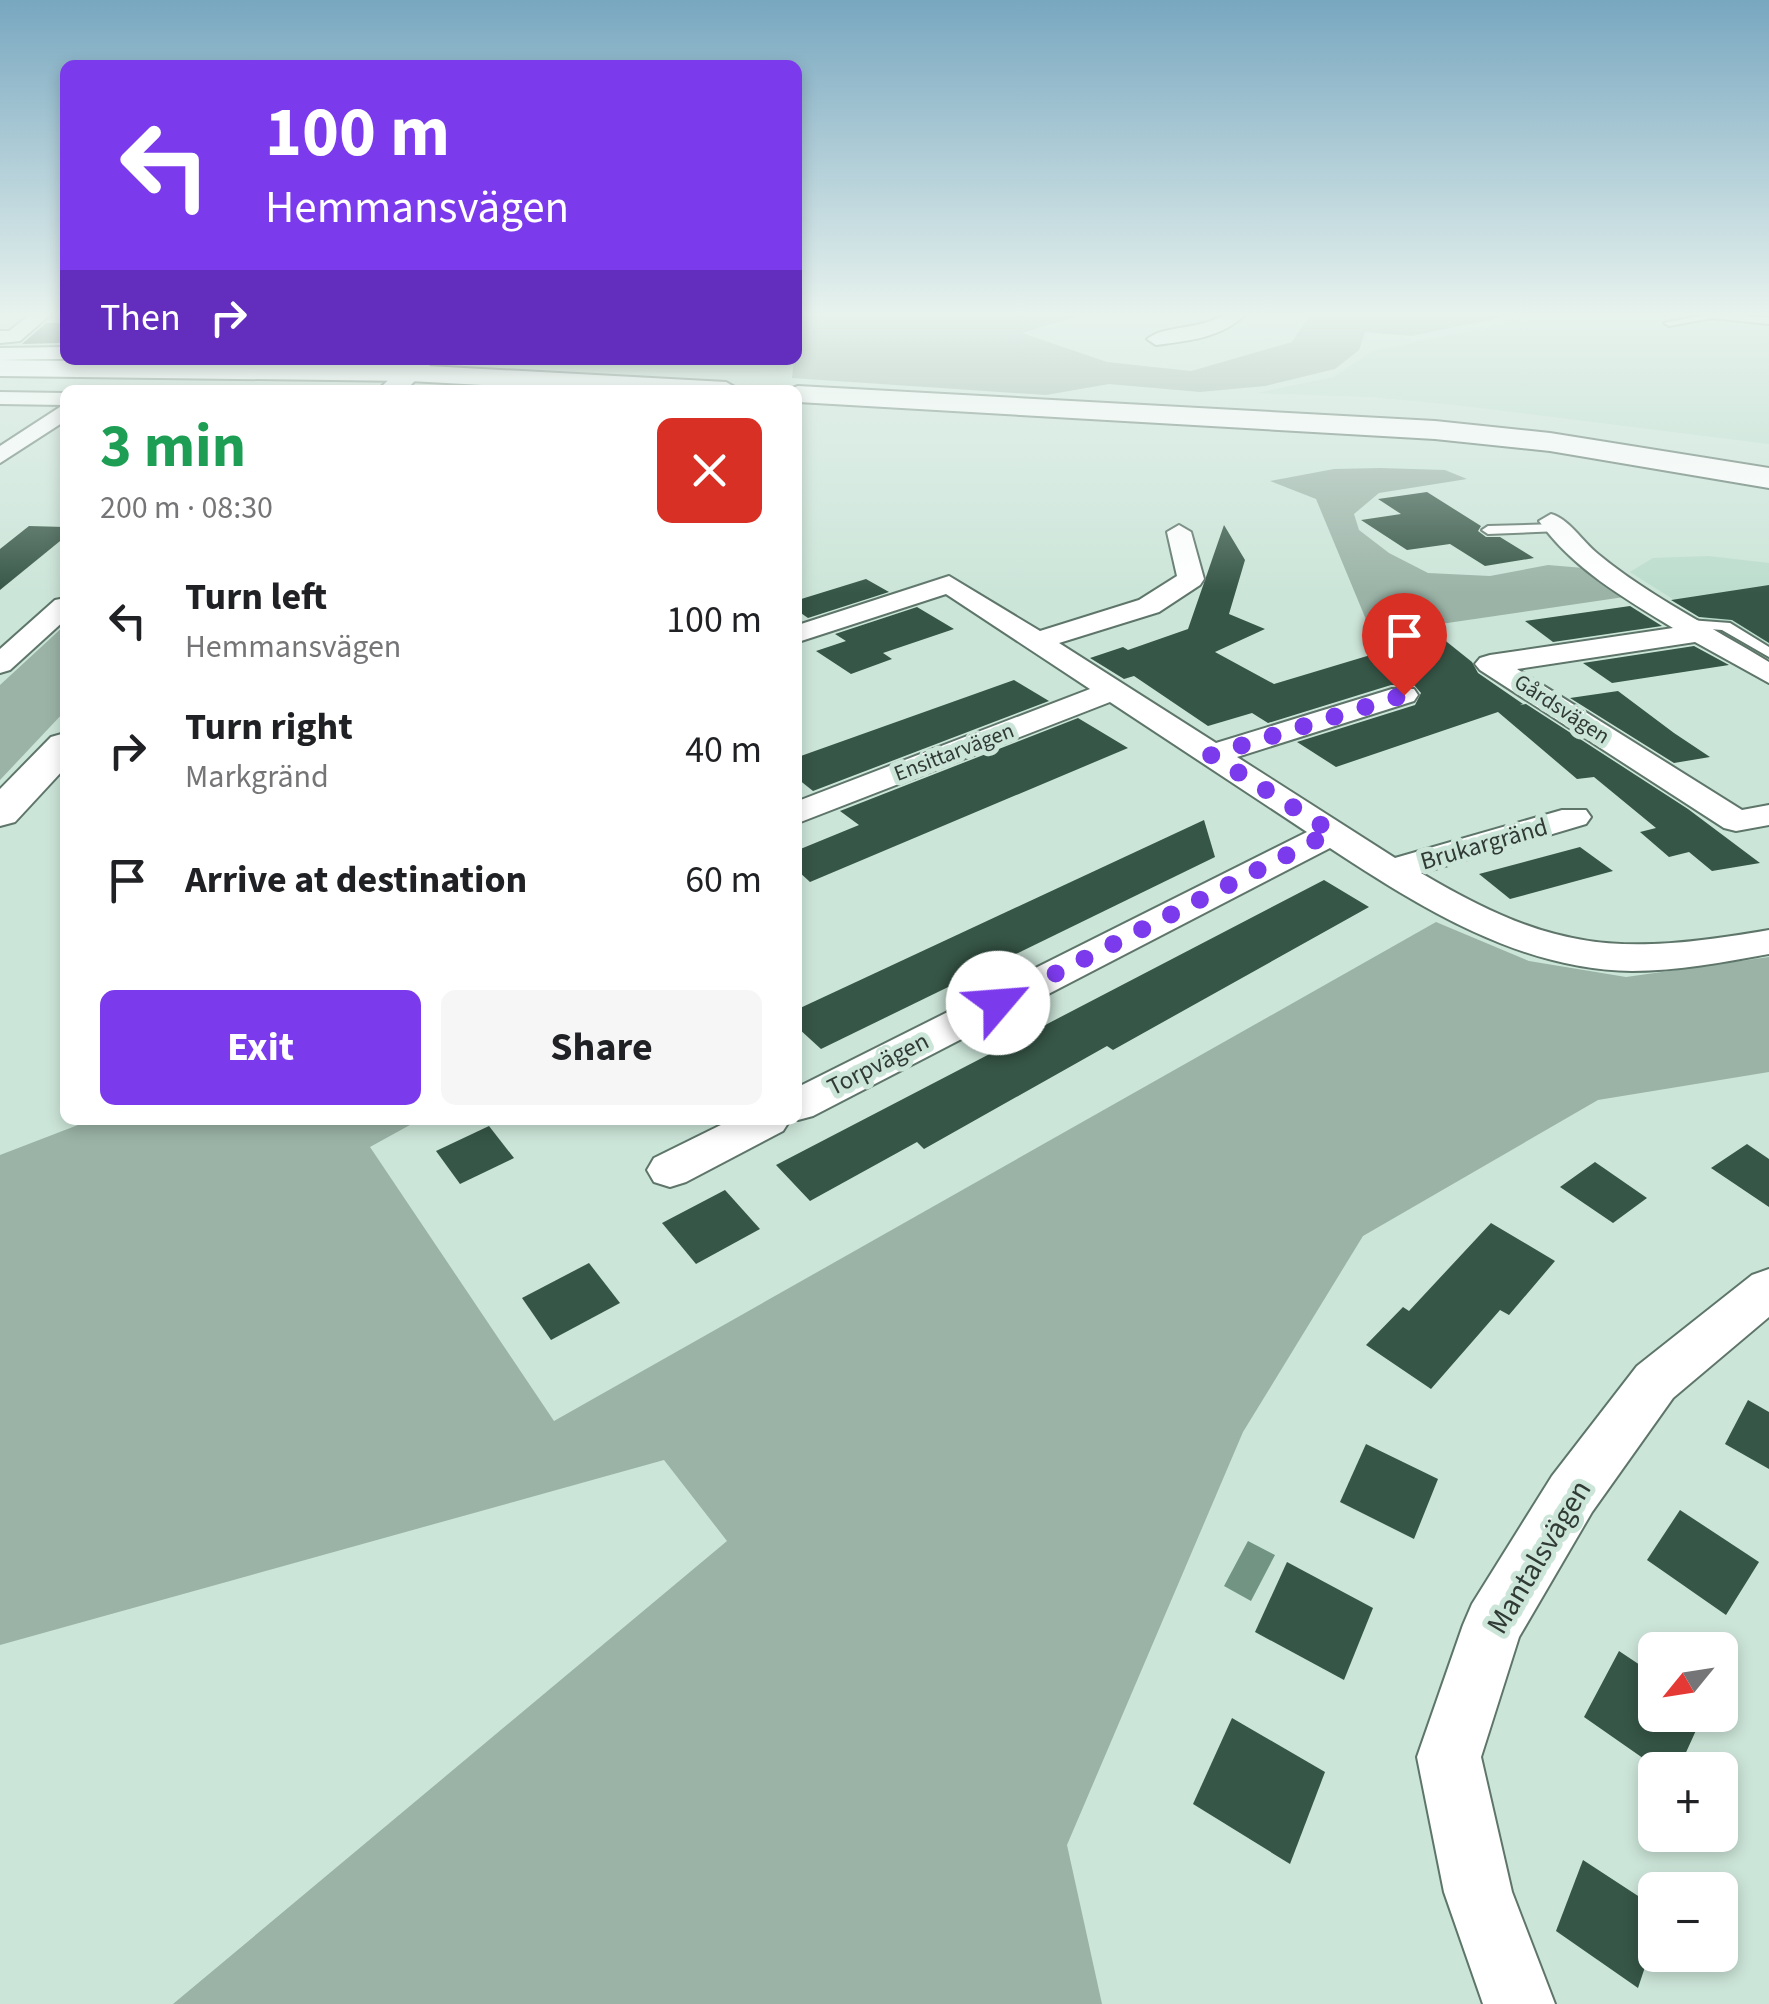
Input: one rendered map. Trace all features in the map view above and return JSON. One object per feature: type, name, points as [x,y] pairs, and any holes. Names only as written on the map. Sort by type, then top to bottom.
[{"type":"main road","points":[[1017,407],[1435,430],[1550,442],[1769,478]]},
{"type":"street","points":[[0,456],[60,415]]},
{"type":"street","points":[[1553,524],[1596,565],[1769,674]]},
{"type":"street","points":[[1036,641],[1149,606],[1191,579],[1179,532]]},
{"type":"street","points":[[802,633],[949,584],[1211,755],[1472,918],[1535,942],[1609,958],[1689,956],[1769,942]]},
{"type":"street","points":[[0,664],[60,610]]},
{"type":"street","name":"Gårdsvägen","points":[[1696,628],[1490,664],[1736,821],[1769,815]]},
{"type":"street","name":"Ensittarvägen","points":[[802,812],[1112,691]]},
{"type":"street","points":[[1211,755],[1404,695]]},
{"type":"street","points":[[0,813],[60,749]]},
{"type":"street","name":"Brukargränd","points":[[1394,870],[1574,817]]},
{"type":"street","name":"Torpvägen","points":[[802,1103],[1332,832]]},
{"type":"street","points":[[670,1170],[758,1125]]},
{"type":"street","name":"Mantalsvägen","points":[[1519,2004],[1478,1892],[1450,1757],[1493,1626],[1572,1494],[1655,1382],[1769,1289]]},
{"type":"lane","points":[[1488,530],[1553,524]]},
{"type":"lane","points":[[1696,628],[1725,626],[1769,653]]},
{"type":"shaded area","points":[[1468,407],[1769,407],[1769,444]]},
{"type":"shaded area","points":[[1334,469],[1445,470],[1467,479],[1379,493],[1354,514],[1359,530],[1389,553],[1428,573],[1490,576],[1548,565],[1584,568],[1631,596],[1372,634],[1316,499],[1270,481]]},
{"type":"shaded area","points":[[1708,556],[1769,563],[1769,660],[1630,572],[1653,558]]},
{"type":"shaded area","points":[[60,630],[60,716],[0,780],[0,685]]},
{"type":"shaded area","points":[[1436,922],[1529,961],[1626,977],[1769,957],[1769,1072],[1598,1100],[1363,1236],[1243,1432],[1067,1845],[1102,2004],[173,2004],[727,1541],[664,1460],[0,1645],[0,1155],[78,1125],[410,1125],[370,1147],[554,1421]]},
{"type":"shaded area","points":[[1248,1541],[1275,1555],[1251,1601],[1224,1586]]},
{"type":"building","points":[[1427,492],[1481,526],[1478,531],[1486,537],[1500,537],[1534,558],[1485,566],[1450,544],[1407,550],[1361,520],[1401,514],[1378,499]]},
{"type":"building","points":[[1224,525],[1245,560],[1229,614],[1265,629],[1215,652],[1274,684],[1417,641],[1442,638],[1472,662],[1478,673],[1523,704],[1520,705],[1526,704],[1688,809],[1760,863],[1712,871],[1689,852],[1669,857],[1640,832],[1656,828],[1594,777],[1577,779],[1498,712],[1336,767],[1297,742],[1415,705],[1421,693],[1414,685],[1391,685],[1268,723],[1252,713],[1208,726],[1134,676],[1124,679],[1090,658],[1123,647],[1128,650],[1188,629]]},
{"type":"building","points":[[29,526],[60,527],[60,541],[0,590],[0,549]]},
{"type":"building","points":[[866,579],[889,592],[808,618],[802,614],[802,599]]},
{"type":"building","points":[[1769,585],[1769,643],[1732,620],[1699,617],[1671,600]]},
{"type":"building","points":[[1630,606],[1662,626],[1553,642],[1525,621]]},
{"type":"building","points":[[917,607],[954,629],[883,653],[892,659],[851,674],[816,651],[846,641],[835,634]]},
{"type":"building","points":[[1694,646],[1729,665],[1612,683],[1583,663]]},
{"type":"building","points":[[1014,680],[1049,701],[813,791],[802,782],[802,756]]},
{"type":"building","points":[[1618,691],[1710,757],[1674,763],[1570,698]]},
{"type":"building","points":[[1078,718],[1128,748],[810,882],[802,875],[802,848],[859,825],[840,811]]},
{"type":"building","points":[[1204,820],[1215,857],[821,1049],[802,1032],[802,1007]]},
{"type":"building","points":[[1580,847],[1613,871],[1510,899],[1479,874]]},
{"type":"building","points":[[1324,880],[1369,907],[1113,1050],[1107,1046],[924,1149],[917,1142],[810,1201],[776,1165]]},
{"type":"building","points":[[489,1126],[514,1158],[460,1184],[436,1151]]},
{"type":"building","points":[[1747,1144],[1769,1159],[1769,1207],[1711,1168]]},
{"type":"building","points":[[1595,1162],[1647,1198],[1613,1223],[1560,1187]]},
{"type":"building","points":[[725,1190],[760,1229],[696,1264],[662,1223]]},
{"type":"building","points":[[1491,1223],[1555,1261],[1509,1315],[1500,1310],[1431,1389],[1366,1345],[1403,1307],[1409,1311]]},
{"type":"building","points":[[589,1263],[620,1303],[551,1340],[522,1298]]},
{"type":"building","points":[[1748,1400],[1769,1412],[1769,1469],[1725,1444]]},
{"type":"building","points":[[1366,1444],[1438,1479],[1414,1539],[1340,1502]]},
{"type":"building","points":[[1680,1510],[1759,1562],[1726,1615],[1647,1560]]},
{"type":"building","points":[[1287,1562],[1373,1608],[1344,1680],[1255,1632]]},
{"type":"building","points":[[1619,1651],[1638,1664],[1638,1732],[1695,1732],[1686,1752],[1638,1755],[1584,1717]]},
{"type":"building","points":[[1232,1718],[1325,1772],[1290,1864],[1193,1804]]},
{"type":"building","points":[[1583,1860],[1638,1896],[1638,1972],[1643,1972],[1638,1988],[1556,1931]]},
{"type":"route","points":[[998,1003],[1332,832],[1211,755],[1404,695]]}]
